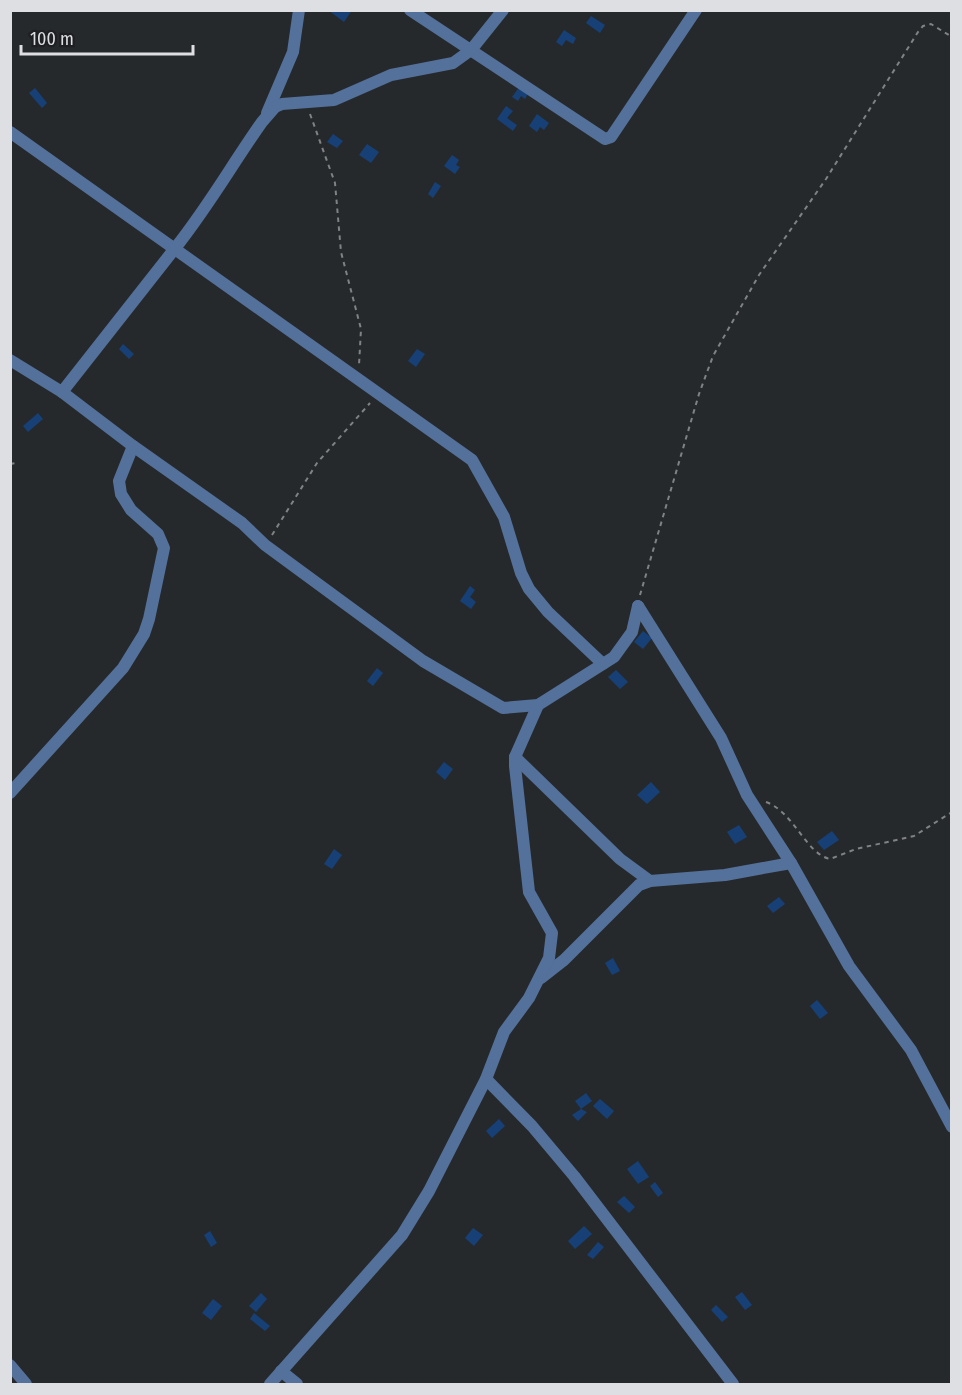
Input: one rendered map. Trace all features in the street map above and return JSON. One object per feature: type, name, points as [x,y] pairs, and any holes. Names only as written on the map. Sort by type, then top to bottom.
[{"type":"street","points":[[62,392],[112,331],[156,269],[175,248],[266,117],[293,52],[299,10]]},
{"type":"street","points":[[410,10],[601,138],[609,139],[696,10]]},
{"type":"street","points":[[266,117],[282,104],[343,98],[391,75],[444,66],[471,50],[503,10]]},
{"type":"street","points":[[10,132],[472,460],[504,517],[521,573],[530,589],[548,612],[603,664]]},
{"type":"street","points":[[10,360],[62,392],[133,446],[242,523],[265,545],[423,661],[495,705],[515,708],[538,705],[603,664],[623,648],[632,632],[638,606]]},
{"type":"street","points":[[10,793],[123,668],[144,634],[149,620],[164,548],[158,534],[131,510],[122,494],[119,481],[133,446]]},
{"type":"street","points":[[638,606],[721,738],[747,795],[791,863],[849,966],[911,1050],[951,1126]]},
{"type":"street","points":[[270,1384],[402,1235],[429,1191],[486,1079],[504,1032],[540,979],[549,958],[552,933],[529,892],[519,818],[515,758],[538,705]]},
{"type":"street","points":[[515,758],[620,859],[650,880]]},
{"type":"street","points":[[540,979],[564,960],[627,895],[650,880],[725,875],[791,863]]},
{"type":"street","points":[[486,1079],[532,1126],[574,1176],[733,1384]]},
{"type":"street","points":[[10,1365],[26,1384]]},
{"type":"street","points":[[282,1371],[297,1384]]},
{"type":"path","points":[[638,606],[642,581],[699,394],[713,356],[727,330],[759,274],[826,179],[918,32],[923,26],[931,24],[951,37]]},
{"type":"path","points":[[307,103],[335,183],[341,252],[361,329],[359,380]]},
{"type":"path","points":[[265,545],[317,463],[378,394]]},
{"type":"path","points":[[10,464],[16,463]]},
{"type":"path","points":[[765,802],[784,812],[820,854],[830,859],[856,849],[914,836],[951,812]]},
{"type":"building","points":[[328,10],[352,10],[344,22]]},
{"type":"building","points":[[591,16],[605,25],[600,33],[586,23]]},
{"type":"building","points":[[564,30],[576,38],[573,44],[566,40],[562,46],[556,42]]},
{"type":"building","points":[[520,86],[529,92],[525,99],[521,96],[518,101],[512,97]]},
{"type":"building","points":[[35,88],[47,103],[42,108],[29,93]]},
{"type":"building","points":[[506,106],[513,111],[507,118],[517,125],[513,131],[497,119]]},
{"type":"building","points":[[537,114],[549,123],[544,130],[540,127],[537,132],[529,126]]},
{"type":"building","points":[[333,134],[343,141],[337,148],[327,142]]},
{"type":"building","points":[[367,144],[379,152],[371,163],[359,155]]},
{"type":"building","points":[[452,155],[459,160],[456,165],[460,167],[455,174],[444,166]]},
{"type":"building","points":[[435,182],[441,186],[433,198],[428,194]]},
{"type":"building","points":[[123,344],[134,354],[129,359],[119,349]]},
{"type":"building","points":[[417,349],[425,354],[416,367],[408,361]]},
{"type":"building","points":[[38,413],[43,419],[28,432],[23,426]]},
{"type":"building","points":[[470,586],[475,590],[470,597],[476,602],[471,609],[460,601]]},
{"type":"building","points":[[643,631],[652,638],[643,649],[634,642]]},
{"type":"building","points":[[377,668],[383,673],[373,686],[367,681]]},
{"type":"building","points":[[616,670],[628,682],[620,689],[608,677]]},
{"type":"building","points":[[444,762],[453,769],[445,780],[436,772]]},
{"type":"building","points":[[651,782],[660,792],[647,804],[637,795]]},
{"type":"building","points":[[739,825],[747,837],[735,844],[727,832]]},
{"type":"building","points":[[832,831],[839,840],[824,850],[817,842]]},
{"type":"building","points":[[334,849],[342,855],[332,869],[324,864]]},
{"type":"building","points":[[779,897],[785,904],[773,913],[767,906]]},
{"type":"building","points":[[613,958],[620,971],[612,975],[605,963]]},
{"type":"building","points":[[817,1000],[828,1013],[820,1019],[810,1006]]},
{"type":"building","points":[[586,1093],[592,1101],[581,1109],[575,1101]]},
{"type":"building","points":[[600,1099],[614,1111],[607,1119],[593,1106]]},
{"type":"building","points":[[581,1109],[587,1112],[578,1121],[572,1115]]},
{"type":"building","points":[[499,1119],[505,1126],[492,1138],[486,1131]]},
{"type":"building","points":[[638,1161],[649,1177],[638,1184],[627,1169]]},
{"type":"building","points":[[655,1182],[663,1193],[658,1197],[650,1186]]},
{"type":"building","points":[[624,1196],[635,1207],[629,1213],[617,1202]]},
{"type":"building","points":[[584,1226],[592,1234],[575,1249],[568,1241]]},
{"type":"building","points":[[473,1228],[483,1235],[474,1246],[465,1238]]},
{"type":"building","points":[[210,1231],[217,1243],[211,1247],[204,1235]]},
{"type":"building","points":[[598,1242],[604,1247],[593,1259],[587,1255]]},
{"type":"building","points":[[742,1292],[752,1305],[745,1310],[735,1297]]},
{"type":"building","points":[[261,1293],[267,1299],[256,1312],[249,1306]]},
{"type":"building","points":[[213,1299],[222,1306],[211,1320],[202,1313]]},
{"type":"building","points":[[716,1305],[728,1317],[722,1322],[711,1310]]},
{"type":"building","points":[[254,1313],[270,1326],[265,1331],[250,1319]]}]
